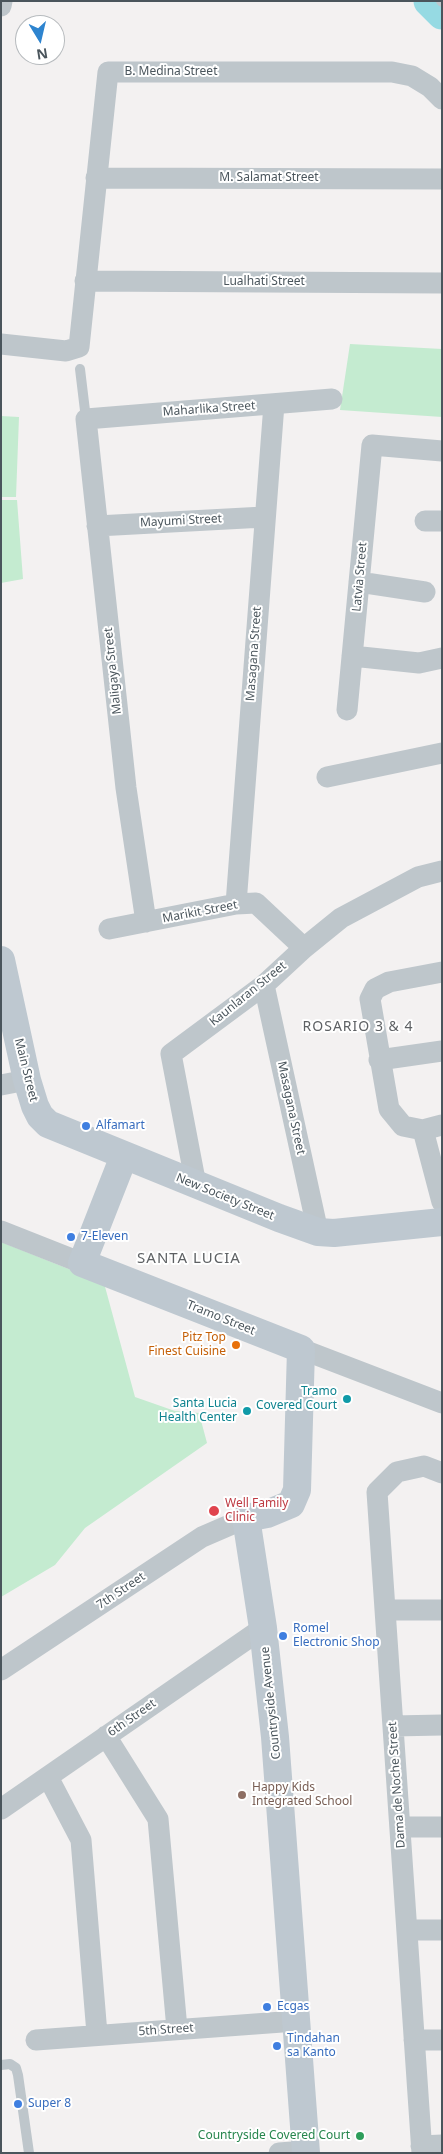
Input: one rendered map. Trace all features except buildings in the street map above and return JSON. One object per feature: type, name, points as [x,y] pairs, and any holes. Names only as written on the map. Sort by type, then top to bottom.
[{"type":"street","points":[[1,6],[2,1]]},
{"type":"street","name":"B. Medina Street","points":[[1,344],[66,351],[79,347],[108,72],[392,72],[412,76],[430,86],[442,99]]},
{"type":"street","name":"M. Salamat Street","points":[[96,178],[442,179]]},
{"type":"street","name":"Lualhati Street","points":[[85,281],[442,283]]},
{"type":"street","name":"Maharlika Street","points":[[86,418],[332,399]]},
{"type":"street","name":"Masagana Street","points":[[236,904],[274,404]]},
{"type":"street","name":"Maligaya Street","points":[[86,418],[126,788],[146,922]]},
{"type":"street","name":"Latvia Street","points":[[347,710],[372,445],[442,451]]},
{"type":"street","name":"Mayumi Street","points":[[97,526],[264,517]]},
{"type":"street","points":[[359,582],[425,592]]},
{"type":"street","points":[[352,656],[419,663],[442,658]]},
{"type":"street","points":[[327,777],[442,753]]},
{"type":"street","name":"Kaunlaran Street","points":[[196,1185],[171,1054],[264,984],[341,918],[418,877],[442,871]]},
{"type":"street","name":"Marikit Street","points":[[109,929],[236,904],[256,904],[304,948]]},
{"type":"street","name":"Main Street","points":[[1,960],[14,1083],[48,1124],[124,1156]]},
{"type":"street","points":[[442,972],[388,982],[375,989],[370,999],[389,1110],[403,1126],[432,1128],[442,1202]]},
{"type":"street","name":"Masagana Street","points":[[264,984],[318,1232]]},
{"type":"street","points":[[379,1060],[442,1051]]},
{"type":"street","points":[[82,1263],[124,1156]]},
{"type":"street","name":"New Society Street","points":[[124,1156],[296,1225],[318,1232],[334,1233],[442,1222]]},
{"type":"street","name":"Tramo Street","points":[[1,1231],[442,1403]]},
{"type":"street","points":[[246,1518],[266,1514],[291,1504],[297,1490],[302,1349]]},
{"type":"street","name":"Dama de Noche Street","points":[[428,2148],[414,2040],[377,1492],[397,1472],[424,1466],[442,1473]]},
{"type":"street","name":"Countryside Avenue","points":[[246,1518],[263,1628],[275,1737],[306,2152]]},
{"type":"street","name":"7th Street","points":[[1,1670],[202,1537],[246,1518]]},
{"type":"street","points":[[385,1610],[442,1610]]},
{"type":"street","name":"6th Street","points":[[1,1809],[263,1628]]},
{"type":"street","points":[[393,1726],[442,1726]]},
{"type":"street","points":[[106,1736],[158,1819],[178,2029]]},
{"type":"street","points":[[48,1777],[82,1840],[98,2034]]},
{"type":"street","points":[[400,1827],[442,1827]]},
{"type":"street","points":[[407,1930],[442,1930]]},
{"type":"street","name":"5th Street","points":[[36,2040],[98,2034],[296,2022]]},
{"type":"street","points":[[414,2040],[442,2040]]},
{"type":"street","points":[[279,2153],[306,2152]]},
{"type":"lane","points":[[80,369],[86,418]]},
{"type":"lane","points":[[1,2065],[10,2064],[16,2068],[29,2153]]},
{"type":"green space","points":[[350,344],[442,349],[442,417],[340,410]]},
{"type":"green space","points":[[1,416],[19,417],[16,497],[1,497]]},
{"type":"green space","points":[[1,500],[17,500],[23,579],[1,583]]},
{"type":"green space","points":[[1,1242],[104,1283],[135,1397],[175,1411],[199,1413],[207,1443],[85,1528],[55,1565],[1,1597]]},
{"type":"waterway","points":[[429,1],[442,14]]},
{"type":"place","name":"Alfamart","points":[[86,1126]]},
{"type":"place","name":"7-Eleven","points":[[71,1237]]},
{"type":"place","name":"Pitz Top Finest Cuisine","points":[[236,1345]]},
{"type":"place","name":"Tramo Covered Court","points":[[347,1399]]},
{"type":"place","name":"Santa Lucia Health Center","points":[[247,1411]]},
{"type":"place","name":"Well Family Clinic","points":[[214,1511]]},
{"type":"place","name":"Romel Electronic Shop","points":[[283,1636]]},
{"type":"place","name":"Happy Kids Integrated School","points":[[242,1795]]},
{"type":"place","name":"Ecgas","points":[[267,2007]]},
{"type":"place","name":"Tindahan sa Kanto","points":[[277,2046]]},
{"type":"place","name":"Super 8","points":[[18,2104]]},
{"type":"place","name":"Countryside Covered Court","points":[[360,2136]]},
{"type":"district","name":"ROSARIO 3 & 4","points":[[358,1027]]},
{"type":"district","name":"SANTA LUCIA","points":[[189,1259]]}]
